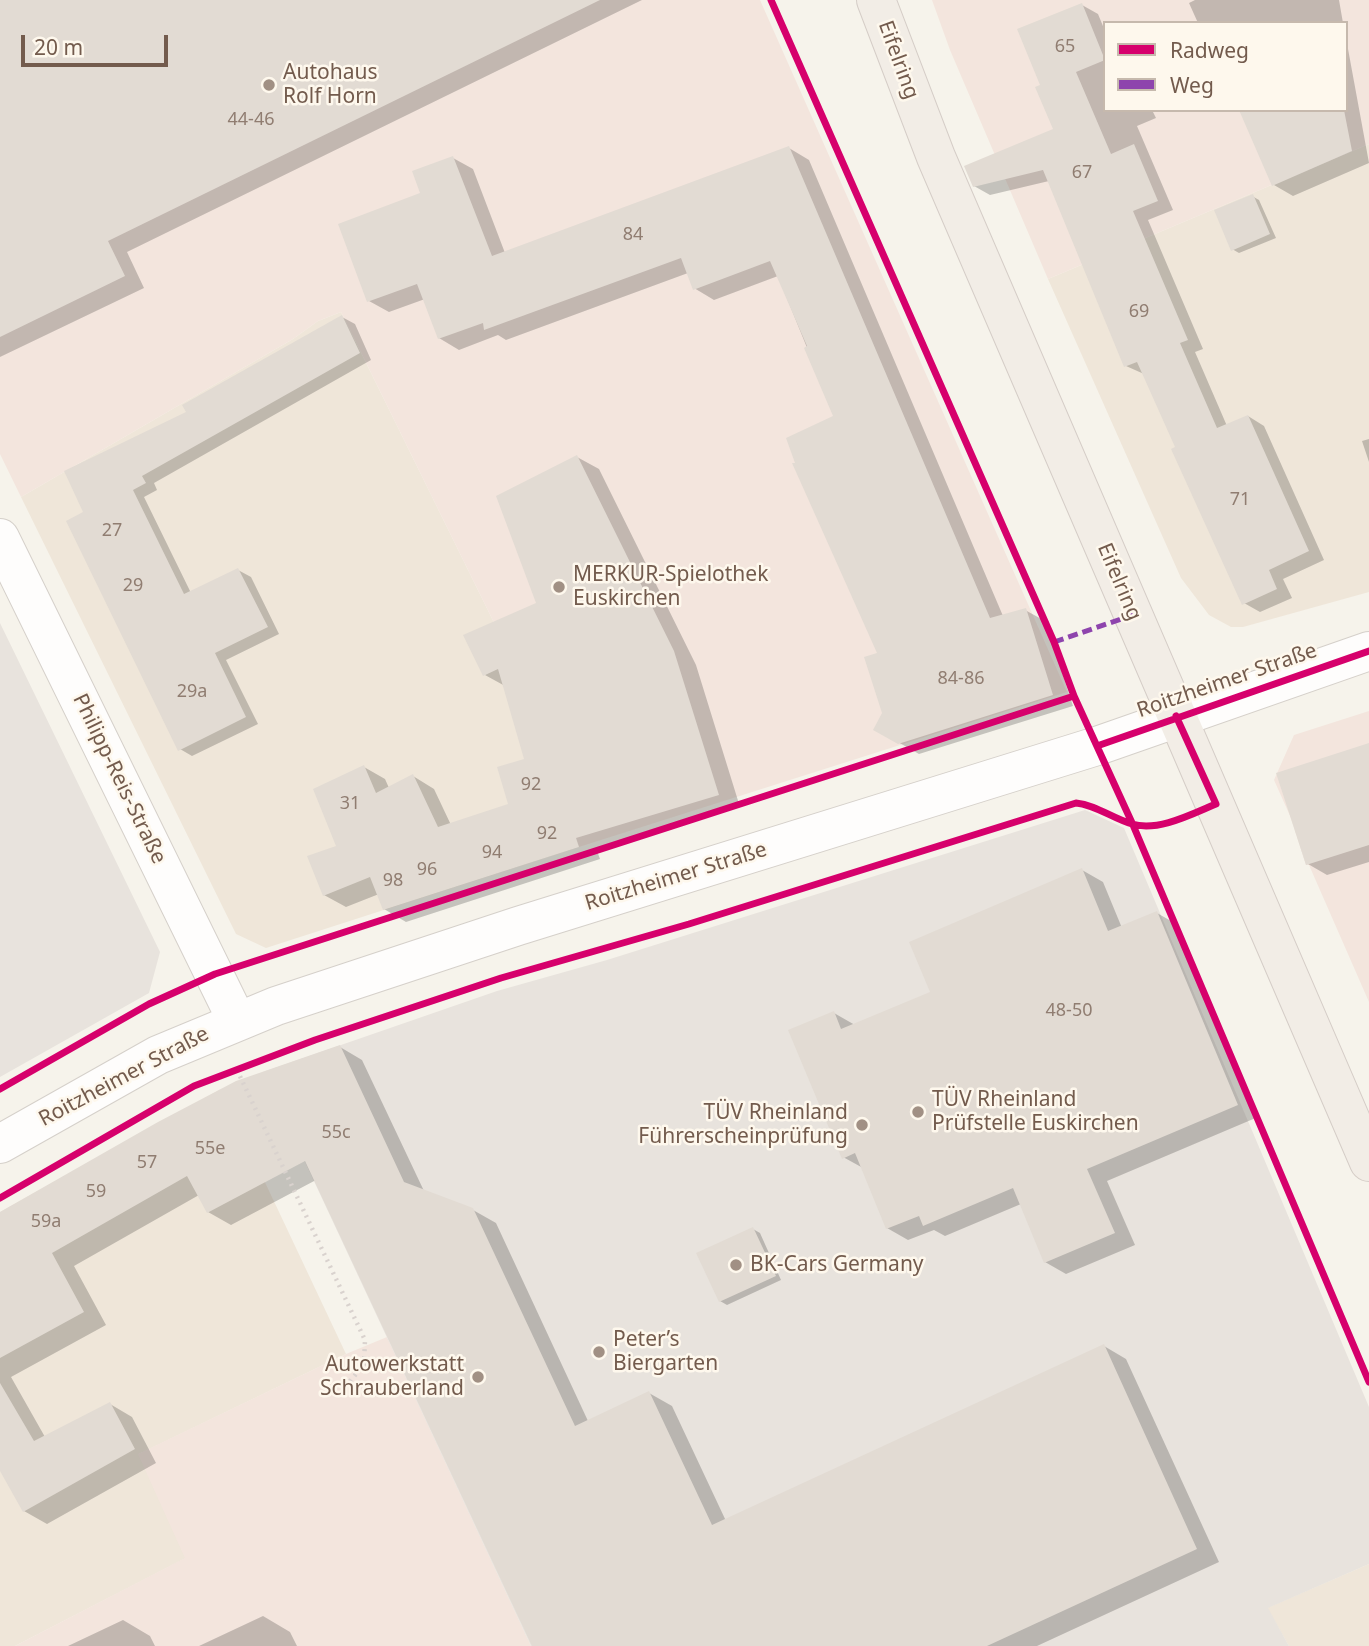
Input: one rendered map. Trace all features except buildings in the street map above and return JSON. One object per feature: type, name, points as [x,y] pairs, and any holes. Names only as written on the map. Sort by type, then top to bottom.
[{"type":"main road","name":"Eifelring","points":[[876,0],[931,146],[1369,1162]]},
{"type":"street","name":"Philipp-Reis-Straße","points":[[0,538],[237,1021]]},
{"type":"street","name":"Roitzheimer Straße","points":[[0,1144],[158,1055],[237,1021],[505,930],[1097,746],[1369,650]]},
{"type":"path","points":[[236,1069],[365,1340],[364,1364],[344,1391]]},
{"type":"shaded area","points":[[0,0],[760,0],[1067,692],[579,847],[537,710],[341,312],[318,321],[293,339],[21,497],[0,454]]},
{"type":"shaded area","points":[[932,0],[1369,0],[1369,144],[1048,279],[950,50]]},
{"type":"shaded area","points":[[1369,144],[1369,592],[1243,627],[1231,627],[1209,615],[1181,578],[1048,279]]},
{"type":"shaded area","points":[[341,312],[537,710],[579,847],[266,948],[236,934],[21,497],[293,339],[318,321]]},
{"type":"shaded area","points":[[0,623],[160,952],[149,993],[0,1077]]},
{"type":"shaded area","points":[[1369,711],[1369,1002],[1309,865],[1306,865],[1291,818],[1274,780],[1294,735]]},
{"type":"shaded area","points":[[1085,810],[1124,828],[1369,1407],[1369,1564],[1268,1608],[1289,1646],[531,1646],[263,1072],[497,991],[607,960]]},
{"type":"shaded area","points":[[221,1089],[346,1354],[139,1454],[186,1558],[15,1646],[0,1646],[0,1212]]},
{"type":"shaded area","points":[[387,1337],[531,1646],[15,1646],[185,1558],[138,1454]]},
{"type":"shaded area","points":[[1369,1564],[1369,1646],[1289,1646],[1267,1608]]},
{"type":"marked path","points":[[1054,642],[1133,615]]},
{"type":"cycle path","points":[[771,0],[1054,642],[1074,696],[1133,825],[1369,1382]]},
{"type":"cycle path","points":[[1097,746],[1369,651]]},
{"type":"cycle path","points":[[0,1089],[149,1004],[215,974],[1074,696]]},
{"type":"cycle path","points":[[0,1198],[194,1086],[315,1040],[501,978],[689,924],[1076,803],[1142,826],[1175,821],[1216,804],[1176,716]]},
{"type":"place","name":"Autohaus Rolf Horn","points":[[269,85]]},
{"type":"place","name":"MERKUR-Spielothek Euskirchen","points":[[559,587]]},
{"type":"place","name":"TÜV Rheinland Prüfstelle Euskirchen","points":[[918,1112]]},
{"type":"place","name":"TÜV Rheinland Führerscheinprüfung","points":[[862,1125]]},
{"type":"place","name":"BK-Cars Germany","points":[[736,1265]]},
{"type":"place","name":"Peter’s Biergarten","points":[[599,1352]]},
{"type":"place","name":"Autowerkstatt Schrauberland","points":[[478,1377]]}]
